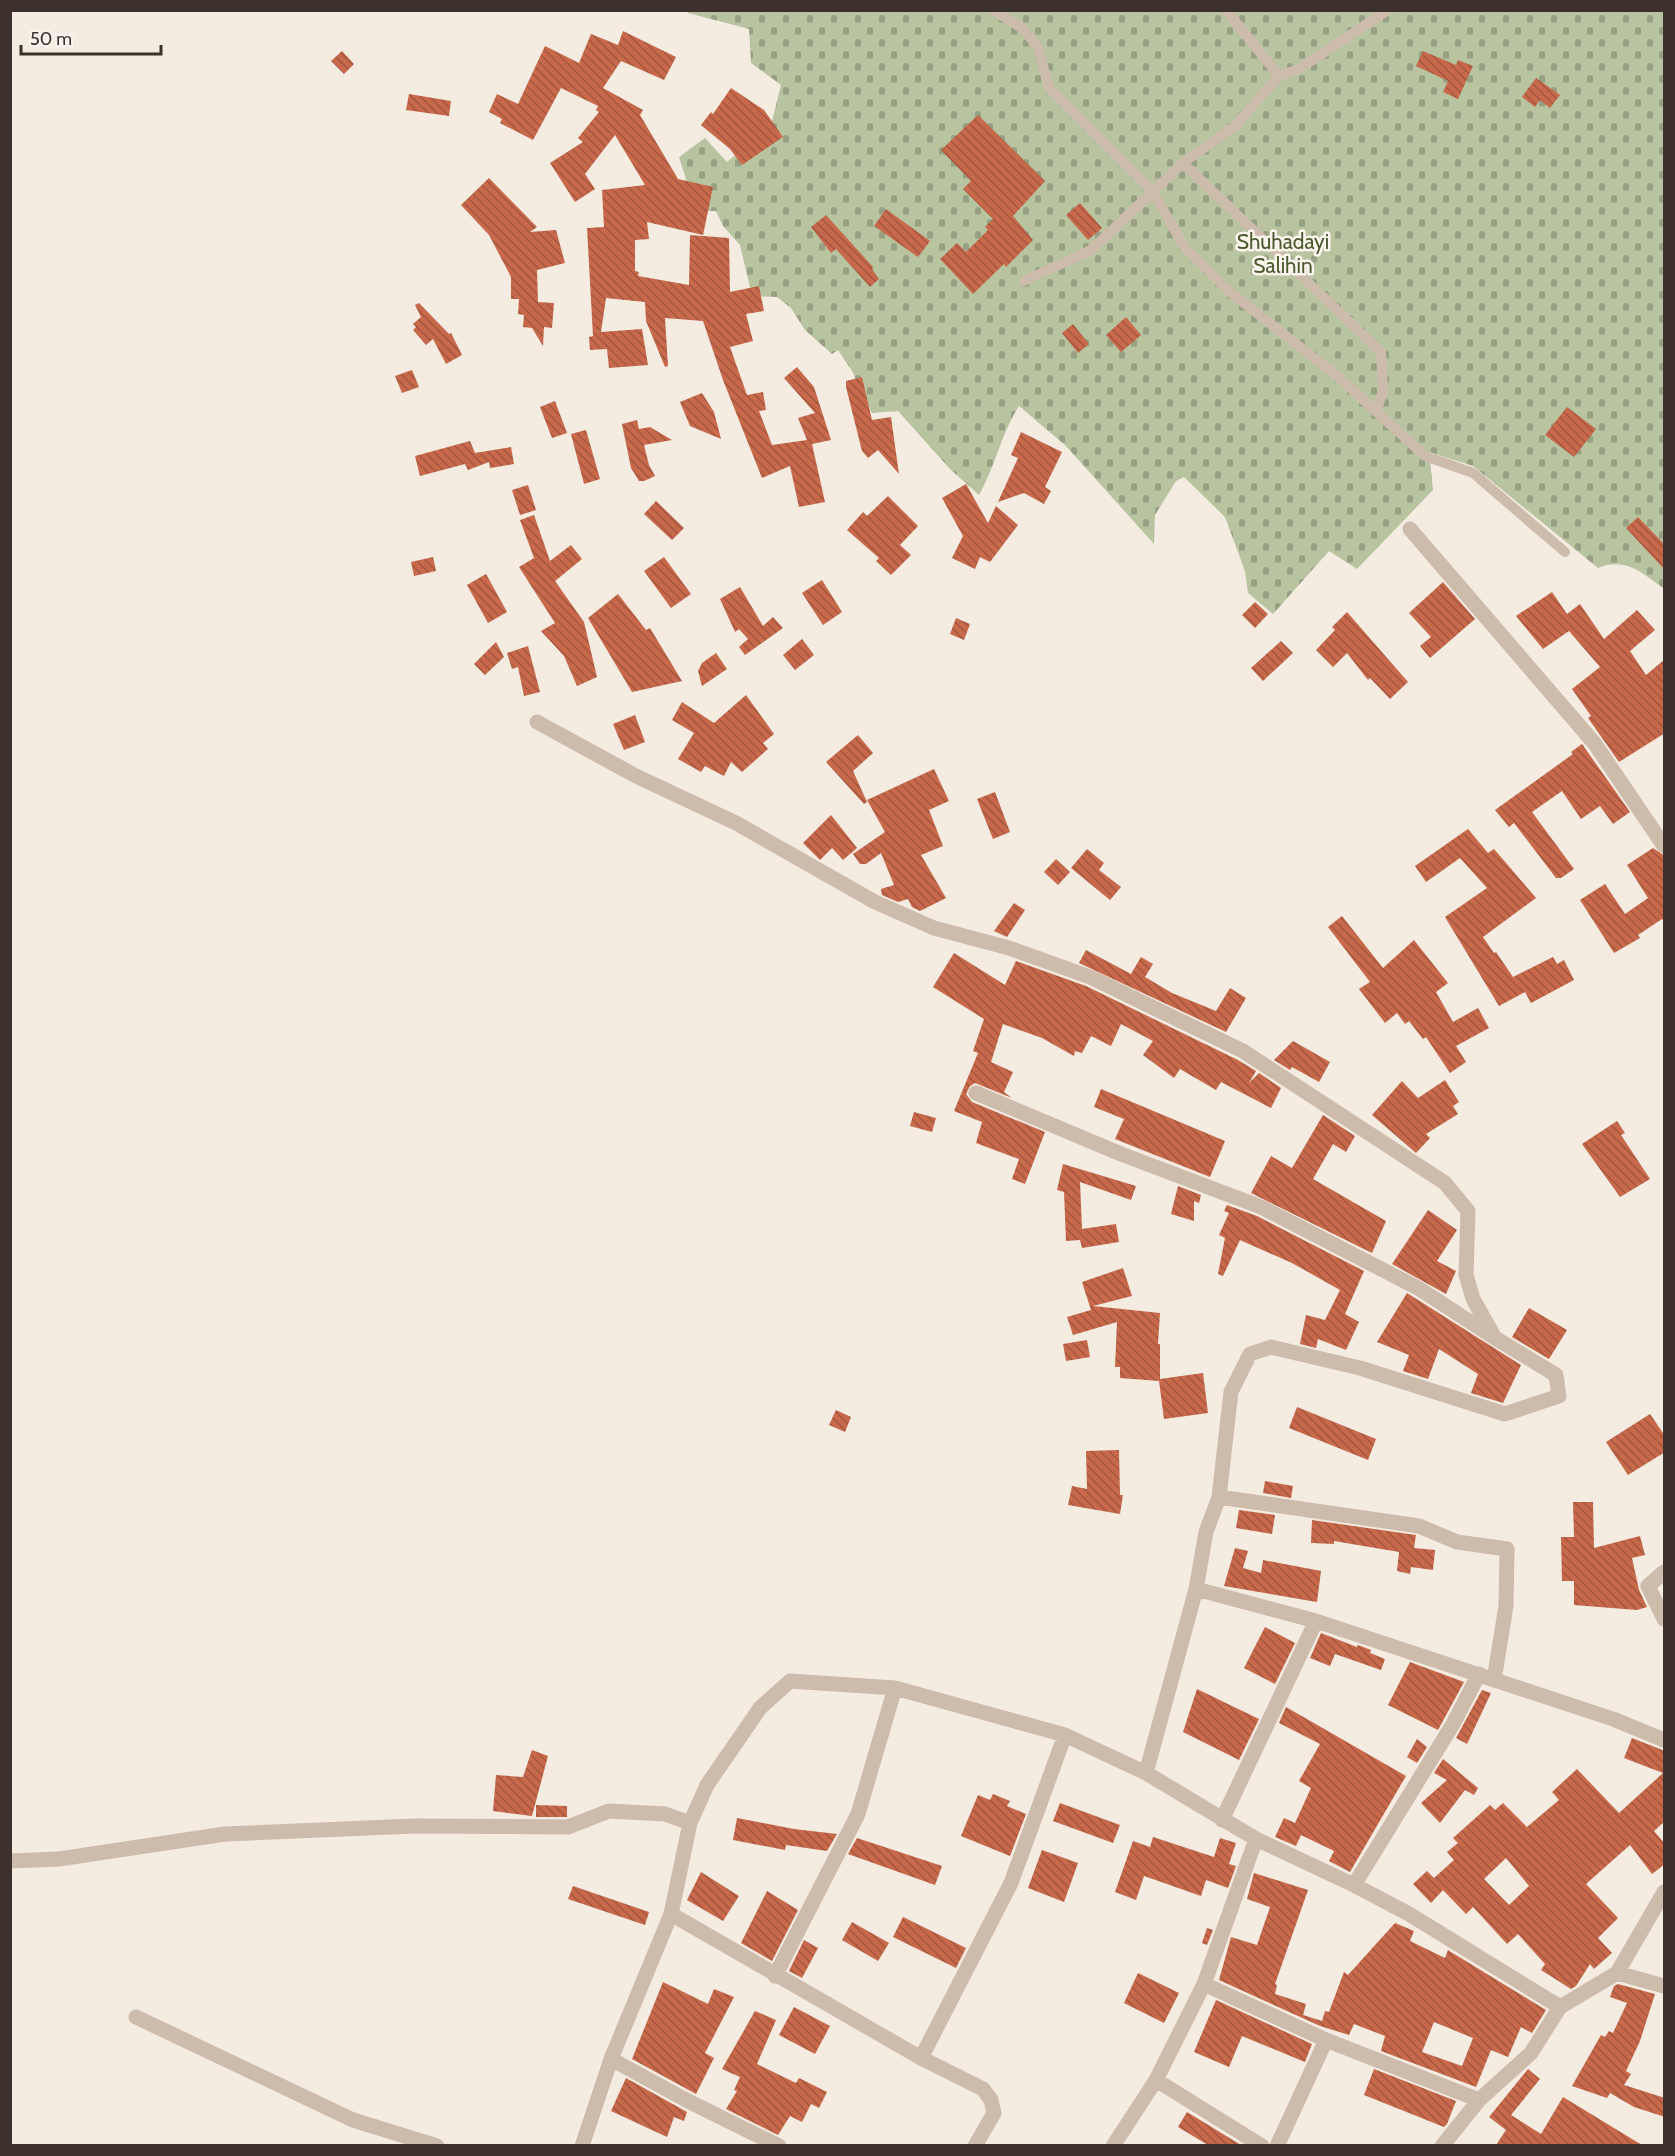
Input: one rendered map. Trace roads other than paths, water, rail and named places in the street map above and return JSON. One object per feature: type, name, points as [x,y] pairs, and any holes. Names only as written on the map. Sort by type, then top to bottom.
[{"type":"street","points":[[1410,529],[1595,744],[1665,846]]},
{"type":"street","points":[[537,722],[636,776],[736,823],[875,902],[934,928],[1010,948],[1090,977],[1243,1051],[1397,1149],[1445,1183],[1468,1211],[1466,1275],[1473,1299],[1495,1338]]},
{"type":"street","points":[[976,1093],[1121,1154],[1261,1207],[1418,1288],[1556,1375],[1560,1396],[1505,1414],[1360,1368],[1271,1347],[1250,1354],[1231,1392],[1219,1497],[1206,1532],[1196,1589],[1146,1773]]},
{"type":"street","points":[[1219,1497],[1419,1526],[1457,1542],[1507,1549],[1506,1606],[1494,1680]]},
{"type":"street","points":[[1665,1572],[1648,1586],[1665,1619]]},
{"type":"street","points":[[1196,1589],[1316,1621],[1613,1719],[1665,1740]]},
{"type":"street","points":[[1222,1820],[1316,1621]]},
{"type":"street","points":[[1354,1885],[1453,1724],[1479,1674]]},
{"type":"street","points":[[582,2145],[612,2060],[671,1914],[690,1823],[708,1785],[760,1708],[790,1681],[895,1688],[1065,1735],[1146,1773],[1256,1839],[1354,1885],[1409,1914],[1560,2007]]},
{"type":"street","points":[[775,1976],[858,1814],[895,1688]]},
{"type":"street","points":[[921,2058],[1011,1883],[1065,1735]]},
{"type":"street","points":[[10,1861],[59,1858],[225,1834],[415,1826],[568,1827],[609,1811],[665,1814],[690,1823]]},
{"type":"street","points":[[1113,2145],[1156,2079],[1203,1984],[1256,1839]]},
{"type":"street","points":[[1442,2145],[1479,2100],[1531,2053],[1560,2007],[1617,1973],[1665,1892]]},
{"type":"street","points":[[671,1914],[775,1976],[983,2090],[992,2100],[994,2113],[975,2145]]},
{"type":"street","points":[[1617,1973],[1665,1986]]},
{"type":"street","points":[[1203,1984],[1326,2040],[1479,2100]]},
{"type":"street","points":[[136,2017],[353,2120],[437,2145]]},
{"type":"street","points":[[1277,2145],[1326,2040]]},
{"type":"street","points":[[612,2060],[686,2100],[779,2145]]},
{"type":"street","points":[[1156,2079],[1262,2145]]},
{"type":"lane","points":[[993,10],[1022,28],[1038,47],[1049,88],[1153,192],[1185,248],[1230,292],[1336,375],[1425,456],[1473,473],[1565,552]]},
{"type":"lane","points":[[1226,10],[1279,76]]},
{"type":"lane","points":[[1024,281],[1091,250],[1183,163],[1235,126],[1279,76],[1299,69],[1388,10]]},
{"type":"lane","points":[[1183,163],[1381,352],[1383,391],[1376,412]]},
{"type":"park label","name":"Shuhadayi Salihin","points":[[1283,254]]}]
